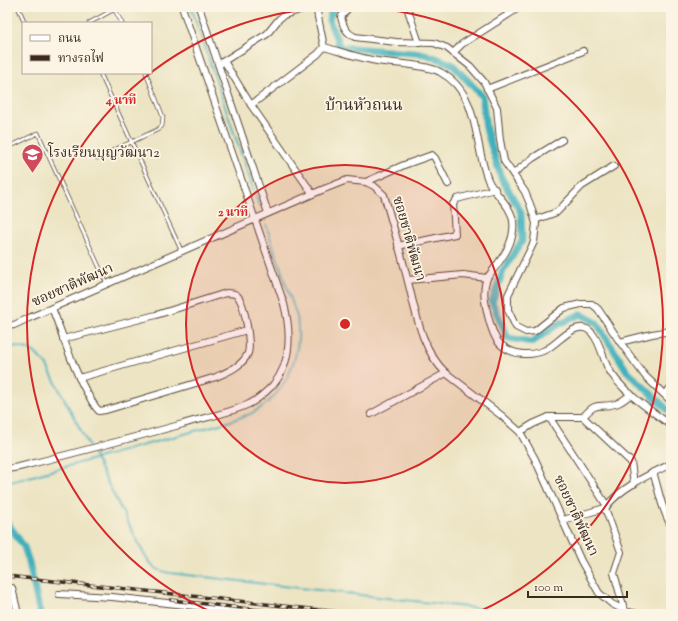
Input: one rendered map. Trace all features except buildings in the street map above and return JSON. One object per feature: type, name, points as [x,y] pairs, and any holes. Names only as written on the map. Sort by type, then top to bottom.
[{"type":"street","points":[[7,469],[118,443],[189,422],[228,413],[259,398],[279,377],[288,349],[289,331],[284,304],[182,7]]},
{"type":"street","points":[[198,7],[222,63],[268,213]]},
{"type":"street","points":[[222,63],[267,34],[279,18],[309,7]]},
{"type":"street","points":[[316,7],[324,47]]},
{"type":"street","points":[[349,7],[341,17],[343,25],[349,34],[355,37],[396,42],[434,43],[447,48],[470,66],[484,82],[497,108],[504,162],[525,192],[535,220],[534,242],[508,295],[508,310],[516,327],[526,332],[535,331],[564,308],[581,304],[592,304],[598,309],[645,376],[671,400]]},
{"type":"street","points":[[407,7],[418,43]]},
{"type":"street","points":[[453,53],[462,44],[520,7]]},
{"type":"street","points":[[251,105],[318,54],[324,47]]},
{"type":"street","points":[[324,47],[378,61],[432,69],[440,72],[453,82],[467,98],[489,180],[509,210],[513,221],[512,240],[502,258],[487,278],[485,284],[485,302],[490,322],[499,343],[514,353],[531,355],[545,350],[573,330],[581,328],[587,330],[595,338],[612,374],[631,394],[671,425]]},
{"type":"street","points":[[487,88],[583,51]]},
{"type":"street","points":[[222,63],[312,193]]},
{"type":"street","points":[[513,174],[533,158],[562,140]]},
{"type":"street","points":[[366,182],[404,165],[432,155],[448,184]]},
{"type":"street","points":[[535,220],[557,212],[582,186],[614,166]]},
{"type":"street","name":"ซอยชาติพัฒนา","points":[[7,326],[52,308],[312,193],[347,180],[366,182],[374,186],[384,195],[420,329],[430,352],[446,373],[502,416],[520,432],[535,459],[581,561],[600,593],[612,604],[638,614]]},
{"type":"street","points":[[398,246],[455,234],[453,204],[457,199],[495,189]]},
{"type":"street","points":[[408,280],[459,276],[487,278]]},
{"type":"street","points":[[52,308],[63,339],[79,378],[99,411],[216,377],[233,369],[248,355],[249,348],[243,305],[239,298],[231,293],[226,293],[156,315],[63,339]]},
{"type":"street","points":[[79,378],[247,330]]},
{"type":"street","points":[[620,342],[671,331]]},
{"type":"street","points":[[372,414],[446,373]]},
{"type":"street","points":[[664,394],[671,388]]},
{"type":"street","points":[[583,417],[598,405],[614,405],[631,394]]},
{"type":"street","points":[[549,416],[606,507],[606,514],[620,552],[614,573],[624,609]]},
{"type":"street","points":[[520,432],[549,416],[583,417],[631,462],[634,484]]},
{"type":"street","points":[[563,520],[606,507],[624,490],[653,472],[671,464]]},
{"type":"street","points":[[653,472],[662,504],[671,524]]},
{"type":"street","points":[[7,588],[12,588],[18,614]]},
{"type":"street","points":[[59,594],[112,597],[268,614]]},
{"type":"lane","points":[[18,7],[25,22]]},
{"type":"lane","points":[[91,22],[114,8],[121,22]]},
{"type":"lane","points":[[100,74],[181,250]]},
{"type":"lane","points":[[97,158],[157,130],[162,126],[164,120],[156,95],[146,74]]},
{"type":"lane","points":[[7,148],[38,133],[106,284]]},
{"type":"waterway","points":[[191,7],[259,206]]},
{"type":"waterway","points":[[333,7],[329,20],[340,47],[425,54],[452,64],[482,96],[486,129],[501,177],[521,212],[522,241],[503,271],[492,302],[508,338],[532,342],[558,324],[581,314],[597,323],[627,371],[671,413]]},
{"type":"waterway","points":[[7,483],[231,421],[252,413],[274,396],[283,385],[290,372],[297,346],[298,331],[297,317],[266,225]]},
{"type":"waterway","points":[[7,345],[28,349],[34,352],[46,364],[89,446]]},
{"type":"waterway","points":[[93,454],[144,554],[152,565],[160,571],[527,614]]},
{"type":"waterway","points":[[7,522],[24,547],[29,562],[40,614]]},
{"type":"railway","points":[[7,576],[357,614]]},
{"type":"railway","points":[[171,600],[294,614]]},
{"type":"place","name":"โรงเรียนบุญวัฒนา2","points":[[32,174]]},
{"type":"district","name":"บ้านหัวถนน","points":[[364,106]]}]
